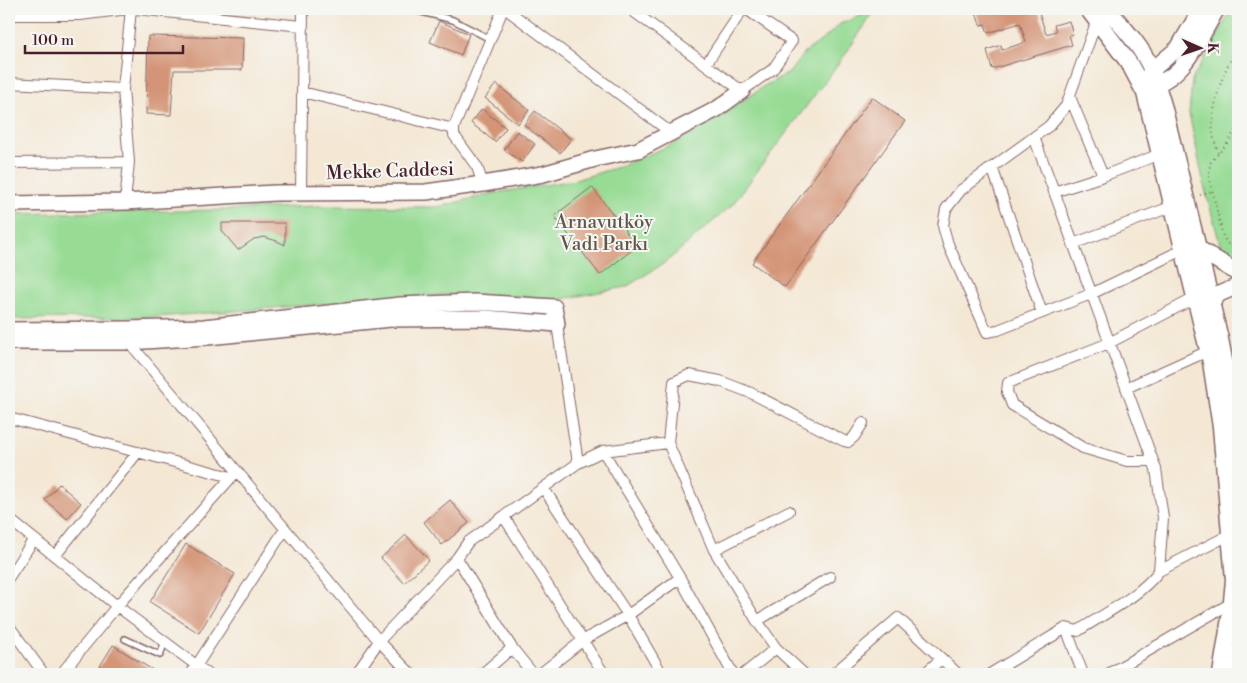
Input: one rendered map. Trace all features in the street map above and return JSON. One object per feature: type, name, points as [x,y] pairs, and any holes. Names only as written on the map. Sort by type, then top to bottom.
[{"type":"main road","points":[[1201,9],[1178,48],[1150,80],[1150,110],[1173,206],[1211,304],[1233,381],[1238,467]]},
{"type":"main road","points":[[1150,80],[1178,71],[1217,9]]},
{"type":"main road","points":[[1102,11],[1129,63],[1150,80],[1190,249],[1195,298],[1208,351],[1221,427],[1231,534],[1234,580],[1233,602],[1223,673]]},
{"type":"main road","name":"Mekke Caddesi","points":[[9,204],[124,202],[301,193],[426,192],[483,184],[543,174],[595,159],[638,150],[716,109],[742,90]]},
{"type":"main road","points":[[1190,249],[1238,273]]},
{"type":"main road","points":[[1211,304],[1219,294],[1238,286]]},
{"type":"main road","points":[[9,330],[129,336],[207,338],[392,319],[484,318],[557,324],[554,307],[475,302],[400,305],[129,336],[9,342]]},
{"type":"main road","points":[[1223,673],[1238,655]]},
{"type":"street","points":[[9,15],[80,16],[130,9],[123,89],[129,162],[124,202]]},
{"type":"street","points":[[136,9],[302,26]]},
{"type":"street","points":[[301,193],[302,9]]},
{"type":"street","points":[[483,184],[476,167],[454,135],[454,129],[490,39],[505,9],[670,132]]},
{"type":"street","points":[[630,9],[742,90]]},
{"type":"street","points":[[706,64],[744,9]]},
{"type":"street","name":"Mekke Caddesi","points":[[742,90],[772,69],[792,41],[744,9]]},
{"type":"street","points":[[1102,11],[1066,106],[1049,126],[961,190],[946,209],[943,226],[948,244],[987,332],[998,330],[1091,294],[1190,249]]},
{"type":"street","points":[[9,83],[123,89]]},
{"type":"street","points":[[302,92],[454,129]]},
{"type":"street","points":[[1070,97],[1103,176]]},
{"type":"street","points":[[1034,137],[1156,469],[1163,518],[1159,571]]},
{"type":"street","points":[[1054,192],[1160,154]]},
{"type":"street","points":[[9,162],[129,162]]},
{"type":"street","points":[[992,167],[1042,313]]},
{"type":"street","points":[[1073,244],[1173,206]]},
{"type":"street","points":[[1153,461],[1127,461],[1083,448],[1012,405],[1006,392],[1008,383],[1109,343],[1195,298]]},
{"type":"street","points":[[557,324],[578,463]]},
{"type":"street","points":[[129,336],[234,474],[285,530],[379,641],[411,674]]},
{"type":"street","points":[[1126,388],[1208,351]]},
{"type":"street","points":[[804,674],[776,648],[714,550],[668,443],[674,382],[688,376],[720,380],[848,442],[854,437],[863,423]]},
{"type":"street","points":[[9,418],[138,452],[234,474]]},
{"type":"street","points":[[356,674],[379,641],[458,558],[468,542],[578,463],[603,451],[668,443]]},
{"type":"street","points":[[603,451],[680,578],[733,674]]},
{"type":"street","points":[[55,556],[138,452]]},
{"type":"street","points":[[61,674],[116,606],[234,474]]},
{"type":"street","points":[[544,489],[628,614],[662,674]]},
{"type":"street","points":[[714,550],[789,511]]},
{"type":"street","points":[[504,517],[604,674]]},
{"type":"street","points":[[9,519],[116,606],[165,642],[194,670],[208,674]]},
{"type":"street","points":[[194,670],[285,530]]},
{"type":"street","points":[[990,674],[1066,628],[1078,631],[1132,596],[1152,580],[1159,571],[1231,534]]},
{"type":"street","points":[[9,577],[34,539]]},
{"type":"street","points":[[458,558],[512,648],[533,674]]},
{"type":"street","points":[[540,674],[582,642],[628,614],[680,578]]},
{"type":"street","points":[[758,621],[830,578]]},
{"type":"street","points":[[1108,674],[1233,602]]},
{"type":"street","points":[[833,674],[898,618],[958,674]]},
{"type":"street","points":[[9,626],[44,674]]},
{"type":"street","points":[[1066,628],[1084,674]]},
{"type":"street","points":[[482,674],[512,648]]},
{"type":"street","points":[[744,674],[776,648]]},
{"type":"street","points":[[924,674],[941,659]]},
{"type":"lane","points":[[410,9],[453,20],[490,39]]},
{"type":"lane","points":[[125,639],[160,655],[165,642]]},
{"type":"path","points":[[1238,26],[1238,39]]},
{"type":"path","points":[[1218,154],[1213,133],[1220,81],[1230,58],[1238,49]]},
{"type":"path","points":[[1238,126],[1226,145],[1210,163],[1209,176],[1223,237],[1228,244],[1238,250]]},
{"type":"green space","name":"Arnavutköy Vadi Parkı","points":[[876,9],[844,56],[732,205],[666,262],[626,287],[557,300],[525,297],[441,295],[156,317],[9,319],[9,214],[224,210],[317,206],[437,207],[495,193],[575,180],[621,166],[673,144],[726,113],[764,86],[789,73],[804,53],[840,24]]},
{"type":"green space","points":[[1232,9],[1238,9],[1238,264],[1229,258],[1220,244],[1205,189],[1189,114],[1192,80]]},
{"type":"building","points":[[988,9],[990,12],[1002,9],[1038,9],[1046,34],[1056,31],[1054,25],[1069,21],[1073,34],[1069,35],[1072,45],[992,69],[987,50],[1001,45],[1002,50],[1026,42],[1020,23],[988,33],[985,24],[980,25],[976,12]]},
{"type":"building","points":[[439,21],[469,34],[461,55],[430,42]]},
{"type":"building","points":[[148,36],[243,38],[242,70],[174,70],[171,115],[146,114]]},
{"type":"building","points":[[496,84],[529,110],[518,124],[485,98]]},
{"type":"building","points":[[872,97],[905,121],[785,287],[752,263]]},
{"type":"building","points":[[482,109],[506,128],[495,142],[471,123]]},
{"type":"building","points":[[535,111],[571,139],[560,153],[524,125]]},
{"type":"building","points":[[517,131],[535,144],[522,162],[504,150]]},
{"type":"building","points":[[592,187],[637,246],[600,275],[554,216]]},
{"type":"building","points":[[222,223],[285,223],[285,245],[264,237],[254,239],[238,250],[222,231]]},
{"type":"building","points":[[59,484],[81,503],[67,519],[45,500]]},
{"type":"building","points":[[450,500],[469,523],[442,545],[424,522]]},
{"type":"building","points":[[406,535],[429,560],[404,583],[381,558]]},
{"type":"building","points":[[186,544],[235,574],[199,633],[150,602]]},
{"type":"building","points":[[113,645],[159,674],[95,674]]}]
